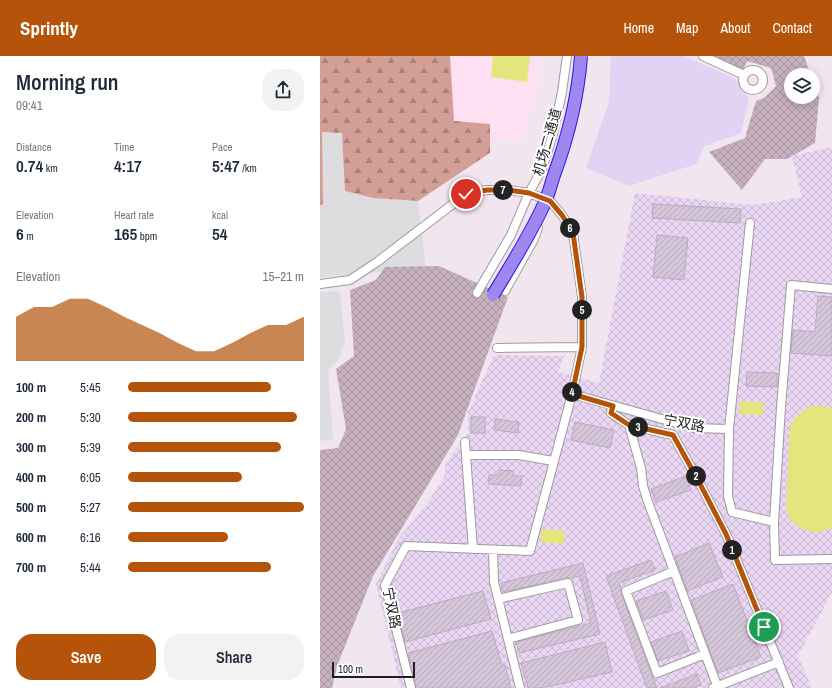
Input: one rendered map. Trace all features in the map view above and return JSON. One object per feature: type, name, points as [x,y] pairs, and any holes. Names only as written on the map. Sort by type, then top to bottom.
[{"type":"highway","points":[[485,293],[524,231],[539,198],[553,158],[565,114],[574,56]]},
{"type":"highway","name":"机场二通道","points":[[485,293],[530,233],[545,201],[560,160],[571,117],[582,56]]},
{"type":"street","points":[[485,293],[529,193],[542,169],[553,134],[562,92],[567,56]]},
{"type":"street","points":[[505,291],[533,241],[550,201],[559,173],[575,108],[582,56]]},
{"type":"street","points":[[703,56],[744,76]]},
{"type":"street","points":[[320,284],[350,280],[377,262],[466,194],[487,190],[508,190],[529,193],[550,201],[562,215],[573,233],[582,297],[582,347],[572,394]]},
{"type":"street","points":[[750,223],[729,429],[728,496],[732,512],[774,522]]},
{"type":"street","points":[[832,289],[791,285],[774,522],[775,560],[832,559]]},
{"type":"street","points":[[497,348],[582,347]]},
{"type":"street","name":"宁双路","points":[[411,688],[385,585],[406,546],[530,551],[572,394],[694,428],[729,429]]},
{"type":"street","points":[[613,406],[611,413],[629,425],[673,435],[726,534],[789,688]]},
{"type":"street","points":[[629,425],[641,468],[643,486],[648,502],[716,687],[779,662]]},
{"type":"street","points":[[465,442],[473,549]]},
{"type":"street","points":[[466,455],[519,455],[553,461]]},
{"type":"street","points":[[493,550],[494,582],[520,688]]},
{"type":"street","points":[[674,571],[626,591],[658,673],[705,654]]},
{"type":"street","points":[[498,599],[568,583],[578,620],[508,639]]},
{"type":"shaded area","points":[[450,56],[539,56],[537,89],[522,140],[490,140],[490,124],[454,121]]},
{"type":"shaded area","points":[[611,56],[684,56],[736,79],[749,99],[741,133],[704,146],[696,164],[629,186],[586,168],[609,102]]},
{"type":"shaded area","points":[[698,56],[804,56],[808,68],[784,68],[784,104],[818,104],[815,143],[787,159],[765,159],[742,190],[709,152],[745,138],[756,101],[764,98],[776,86],[771,68],[747,61],[741,75]]},
{"type":"shaded area","points":[[321,132],[342,132],[374,198],[418,201],[426,268],[320,277],[320,205],[323,205]]},
{"type":"shaded area","points":[[832,147],[832,592],[798,656],[812,688],[401,688],[376,584],[398,539],[428,502],[445,475],[445,465],[468,432],[468,412],[494,355],[564,356],[558,372],[599,383],[635,193],[753,205],[802,197],[792,156]]},
{"type":"shaded area","points":[[439,266],[508,297],[458,435],[373,576],[337,666],[332,688],[320,688],[320,450],[338,448],[346,429],[336,369],[354,356],[350,290],[376,280],[385,267]]},
{"type":"shaded area","points":[[340,291],[345,341],[338,361],[328,370],[333,439],[320,441],[320,292]]},
{"type":"green space","points":[[320,56],[450,56],[454,121],[490,124],[490,153],[418,201],[374,198],[345,191],[342,133],[322,132],[323,205],[320,205]]},
{"type":"green space","points":[[493,56],[530,56],[527,82],[491,77]]},
{"type":"green space","points":[[740,401],[764,403],[763,415],[739,414]]},
{"type":"green space","points":[[812,406],[832,408],[832,526],[819,532],[808,531],[794,523],[787,513],[786,507],[790,426],[799,414]]},
{"type":"green space","points":[[542,529],[565,531],[563,544],[540,542]]},
{"type":"building","points":[[653,204],[741,209],[740,223],[652,218]]},
{"type":"building","points":[[657,235],[688,238],[684,280],[653,277]]},
{"type":"building","points":[[818,296],[832,297],[832,356],[791,353],[793,330],[815,332]]},
{"type":"building","points":[[747,372],[777,373],[777,387],[746,386]]},
{"type":"building","points":[[471,417],[485,417],[485,433],[471,433]]},
{"type":"building","points":[[495,419],[519,422],[518,433],[494,430]]},
{"type":"building","points":[[575,422],[614,430],[610,448],[571,440]]},
{"type":"building","points":[[500,470],[514,471],[513,476],[522,476],[521,486],[488,484],[489,475],[499,475]]},
{"type":"building","points":[[686,476],[691,490],[656,502],[651,489]]},
{"type":"building","points":[[709,543],[723,577],[687,591],[675,557]]},
{"type":"building","points":[[651,560],[655,570],[619,583],[621,593],[657,688],[647,688],[606,576]]},
{"type":"building","points":[[583,563],[600,634],[519,653],[516,642],[591,623],[580,576],[503,592],[501,583]]},
{"type":"building","points":[[733,584],[761,657],[718,673],[691,600]]},
{"type":"building","points":[[483,591],[491,619],[405,642],[398,613]]},
{"type":"building","points":[[666,591],[673,610],[643,620],[636,601]]},
{"type":"building","points":[[492,631],[502,666],[505,665],[511,688],[416,688],[408,653]]},
{"type":"building","points":[[682,631],[689,651],[658,661],[651,642]]},
{"type":"building","points":[[605,642],[612,672],[542,688],[528,688],[521,663]]},
{"type":"building","points":[[697,674],[701,685],[692,688],[660,688]]},
{"type":"route","points":[[466,194],[487,190],[508,190],[529,193],[550,201],[562,215],[573,233],[582,297],[582,347],[572,394],[613,406],[611,413],[629,425],[673,435],[726,534],[764,627]]}]
